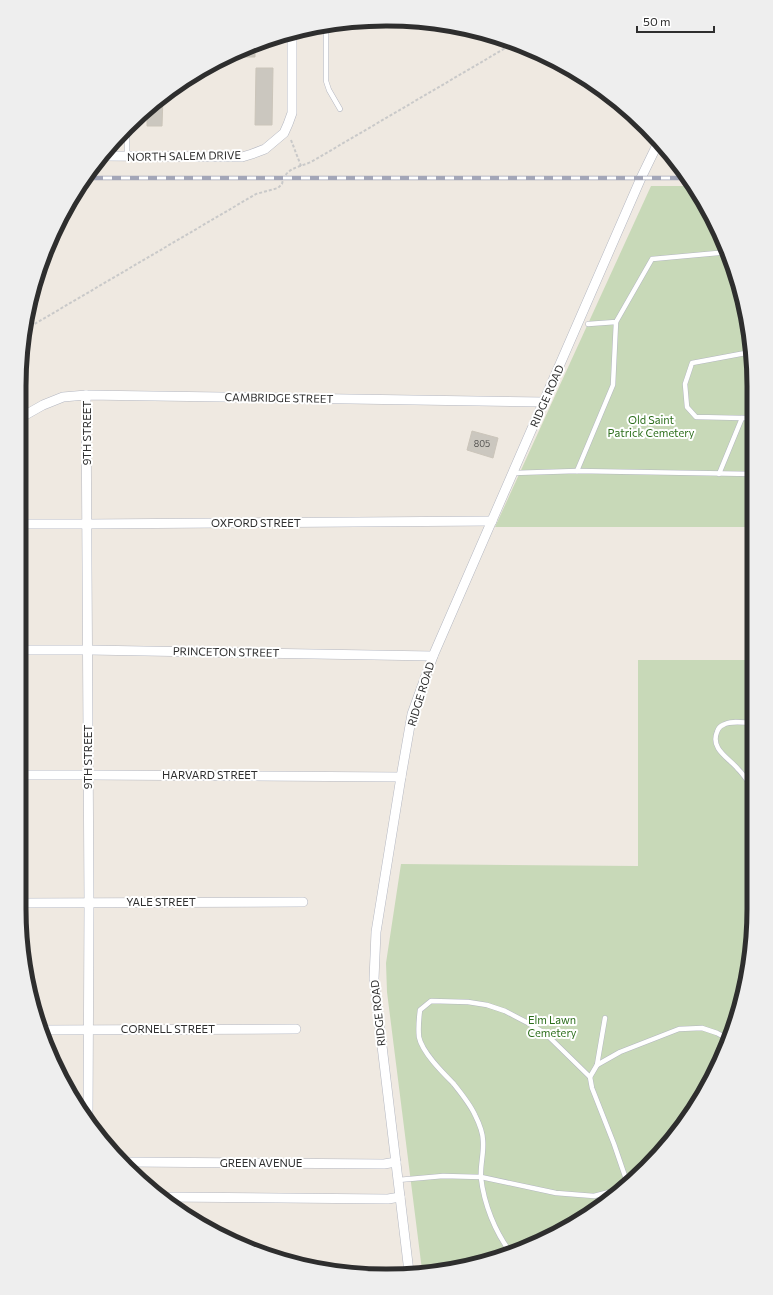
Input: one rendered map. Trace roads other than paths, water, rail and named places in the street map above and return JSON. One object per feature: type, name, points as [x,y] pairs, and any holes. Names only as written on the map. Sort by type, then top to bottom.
[{"type":"street","name":"NORTH SALEM DRIVE","points":[[109,156],[242,157],[264,149],[284,133],[292,113],[292,38]]},
{"type":"street","name":"RIDGE ROAD","points":[[409,1268],[374,979],[376,932],[412,714],[433,656],[641,178],[656,147]]},
{"type":"street","name":"CAMBRIDGE STREET","points":[[26,415],[43,405],[63,397],[86,395],[544,402]]},
{"type":"street","name":"9TH STREET","points":[[86,395],[89,903],[88,1110]]},
{"type":"street","name":"OXFORD STREET","points":[[26,524],[492,521]]},
{"type":"street","name":"PRINCETON STREET","points":[[26,650],[433,656]]},
{"type":"street","name":"HARVARD STREET","points":[[26,775],[401,777]]},
{"type":"street","name":"YALE STREET","points":[[26,903],[303,902]]},
{"type":"street","name":"CORNELL STREET","points":[[47,1030],[296,1029]]},
{"type":"street","name":"GREEN AVENUE","points":[[131,1162],[376,1164],[396,1162]]},
{"type":"street","points":[[170,1197],[380,1199],[400,1197]]},
{"type":"lane","points":[[326,31],[326,81],[329,90],[340,109]]},
{"type":"lane","points":[[127,137],[127,157]]},
{"type":"lane","points":[[577,471],[612,385],[616,322],[652,259],[718,254],[721,252]]},
{"type":"lane","points":[[588,324],[616,322]]},
{"type":"lane","points":[[745,353],[692,363],[685,384],[687,407],[696,417],[747,418]]},
{"type":"lane","points":[[719,474],[742,418]]},
{"type":"lane","points":[[513,473],[577,471],[747,474]]},
{"type":"lane","points":[[747,723],[731,723],[723,725],[718,729],[715,737],[716,743],[721,752],[738,768],[747,780]]},
{"type":"lane","points":[[508,1248],[493,1223],[485,1199],[481,1177],[483,1141],[481,1128],[475,1114],[465,1098],[431,1058],[419,1038],[418,1020],[420,1010],[431,1002],[468,1002],[487,1005],[505,1011],[546,1034],[590,1077],[592,1088],[626,1178]]},
{"type":"lane","points":[[590,1077],[597,1064],[605,1018]]},
{"type":"lane","points":[[597,1064],[620,1052],[679,1029],[702,1028],[723,1037]]},
{"type":"lane","points":[[398,1180],[443,1176],[481,1177],[556,1193],[594,1196],[610,1192]]},
{"type":"railway","points":[[92,178],[681,178]]},
{"type":"park label","name":"Old Saint Patrick Cemetery","points":[[651,426]]},
{"type":"park label","name":"Elm Lawn Cemetery","points":[[552,1026]]}]
